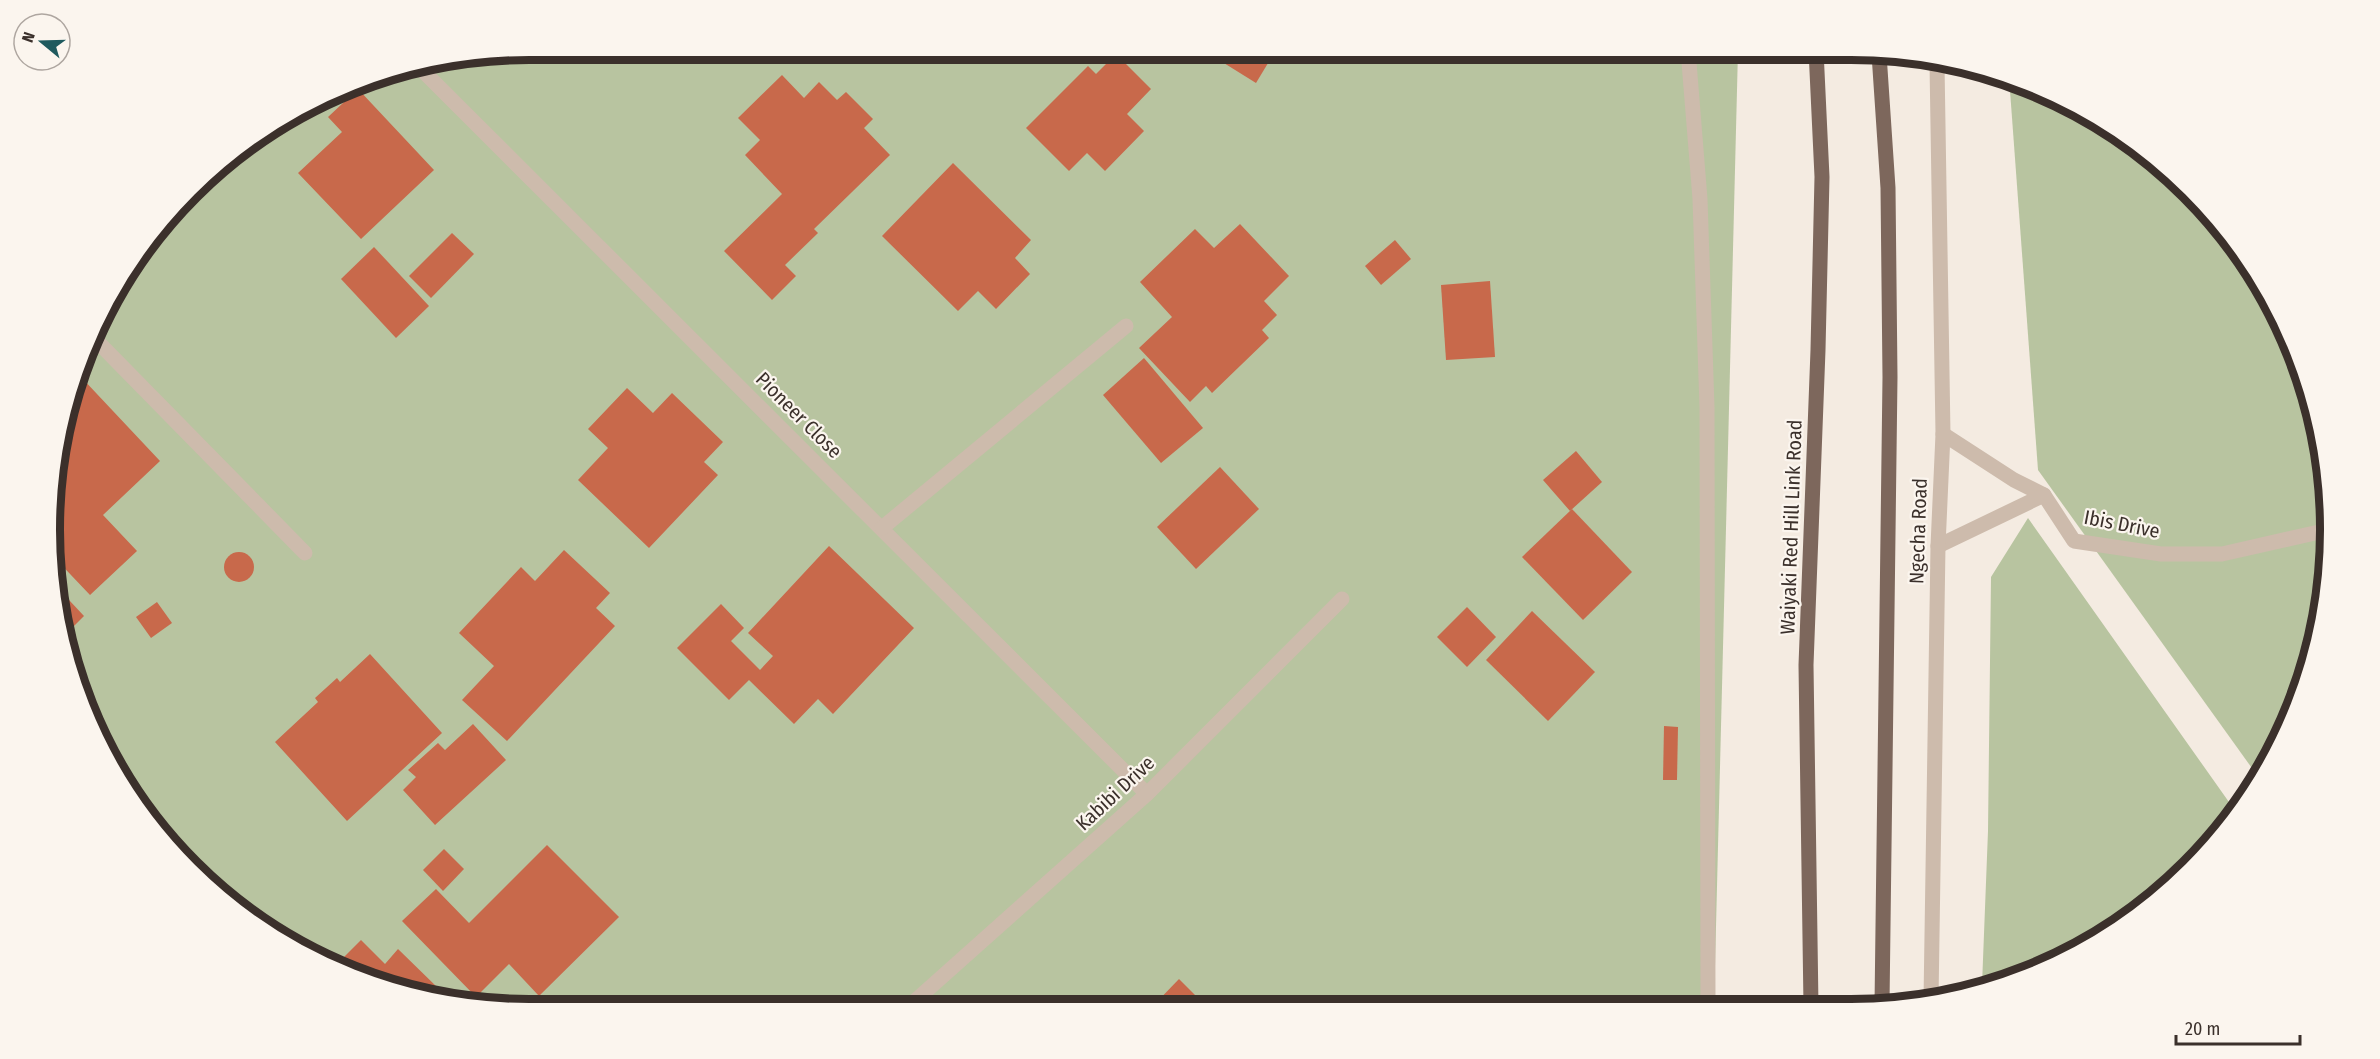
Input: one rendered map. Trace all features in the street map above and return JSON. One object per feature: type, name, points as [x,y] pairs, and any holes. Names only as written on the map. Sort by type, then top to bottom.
[{"type":"main road","name":"Waiyaki Red Hill Link Road","points":[[1811,999],[1806,665],[1822,177],[1816,60]]},
{"type":"main road","points":[[1879,61],[1888,188],[1890,377],[1882,998]]},
{"type":"street","points":[[1689,60],[1700,199],[1707,407],[1708,999]]},
{"type":"street","name":"Ngecha Road","points":[[1931,992],[1938,546],[1943,434],[1937,68]]},
{"type":"street","name":"Pioneer Close","points":[[424,72],[1147,794]]},
{"type":"street","points":[[882,528],[1126,327]]},
{"type":"street","points":[[99,343],[305,553]]},
{"type":"street","points":[[1943,434],[2014,480],[2044,495]]},
{"type":"street","points":[[1938,546],[2044,495]]},
{"type":"street","name":"Ibis Drive","points":[[2044,495],[2074,541],[2161,554],[2222,554],[2320,532]]},
{"type":"street","name":"Kabibi Drive","points":[[918,999],[1147,794],[1342,599]]},
{"type":"green space","points":[[530,60],[1738,60],[1714,999],[530,999],[468,995],[438,990],[379,974],[322,951],[269,920],[244,902],[198,861],[157,815],[123,764],[96,709],[76,651],[69,621],[64,591],[60,530],[64,468],[69,438],[76,408],[96,350],[108,322],[139,269],[157,244],[198,198],[244,157],[269,139],[322,108],[350,96],[408,76],[438,69],[468,64]]},
{"type":"green space","points":[[2010,88],[2058,108],[2111,139],[2136,157],[2182,198],[2223,244],[2241,269],[2272,322],[2295,379],[2304,408],[2316,468],[2320,530],[2316,591],[2304,651],[2295,680],[2272,737],[2253,770],[2038,470]]},
{"type":"green space","points":[[2028,518],[2231,804],[2182,861],[2136,902],[2111,920],[2058,951],[1982,980],[1988,831],[1991,577]]},
{"type":"building","points":[[1110,60],[1122,60],[1151,89],[1127,114],[1144,131],[1105,171],[1087,153],[1069,171],[1026,128],[1088,66],[1096,74]]},
{"type":"building","points":[[1219,60],[1270,60],[1256,83]]},
{"type":"building","points":[[782,75],[804,98],[819,82],[837,100],[846,92],[873,119],[864,128],[890,155],[814,229],[818,233],[785,265],[796,276],[772,300],[724,251],[782,194],[745,155],[760,140],[738,118]]},
{"type":"building","points":[[361,92],[434,170],[361,239],[298,173],[342,132],[328,117],[351,96]]},
{"type":"building","points":[[953,163],[1031,240],[1015,258],[1030,274],[996,309],[978,291],[958,311],[882,236]]},
{"type":"building","points":[[1240,224],[1289,276],[1264,301],[1277,315],[1262,330],[1269,338],[1212,393],[1206,386],[1190,402],[1139,348],[1172,317],[1140,282],[1195,229],[1214,248]]},
{"type":"building","points":[[452,233],[474,254],[431,298],[409,276]]},
{"type":"building","points":[[1395,240],[1411,259],[1381,285],[1365,266]]},
{"type":"building","points":[[374,247],[429,306],[396,338],[341,279]]},
{"type":"building","points":[[1490,281],[1495,357],[1446,360],[1441,285]]},
{"type":"building","points":[[1144,358],[1203,428],[1161,463],[1103,395]]},
{"type":"building","points":[[84,381],[160,461],[103,515],[137,551],[90,595],[61,565],[60,530],[64,468],[76,408]]},
{"type":"building","points":[[627,388],[653,413],[672,393],[723,442],[704,462],[718,475],[649,548],[578,480],[608,448],[588,429]]},
{"type":"building","points":[[1576,451],[1602,482],[1570,511],[1543,480]]},
{"type":"building","points":[[1220,467],[1259,509],[1196,569],[1157,527]]},
{"type":"building","points":[[1572,509],[1632,572],[1583,620],[1522,557]]},
{"type":"building","points":[[829,546],[914,628],[833,714],[818,699],[794,724],[749,680],[729,700],[677,648],[721,604],[744,628],[731,641],[760,670],[773,656],[748,633]]},
{"type":"building","points":[[564,550],[610,593],[596,608],[615,626],[507,741],[462,700],[494,666],[459,633],[521,567],[535,581]]},
{"type":"building","points":[[239,552],[250,556],[254,567],[250,578],[239,582],[228,578],[224,567],[228,556]]},
{"type":"building","points":[[65,595],[84,616],[71,629]]},
{"type":"building","points":[[157,602],[172,623],[151,638],[136,617]]},
{"type":"building","points":[[1467,607],[1496,637],[1467,667],[1437,637]]},
{"type":"building","points":[[1532,611],[1595,672],[1548,721],[1486,660]]},
{"type":"building","points":[[370,654],[442,733],[347,821],[275,742],[318,702],[315,698],[337,678],[340,682]]},
{"type":"building","points":[[473,724],[506,760],[435,825],[403,790],[416,777],[408,770],[438,743],[445,750]]},
{"type":"building","points":[[1664,726],[1678,727],[1677,780],[1663,780]]},
{"type":"building","points":[[547,845],[619,917],[539,996],[509,964],[477,996],[475,996],[402,921],[436,889],[469,923]]},
{"type":"building","points":[[444,849],[464,869],[443,891],[423,870]]},
{"type":"building","points":[[361,940],[385,964],[398,949],[439,989],[408,983],[342,959]]},
{"type":"building","points":[[1179,979],[1199,999],[1160,999]]}]
